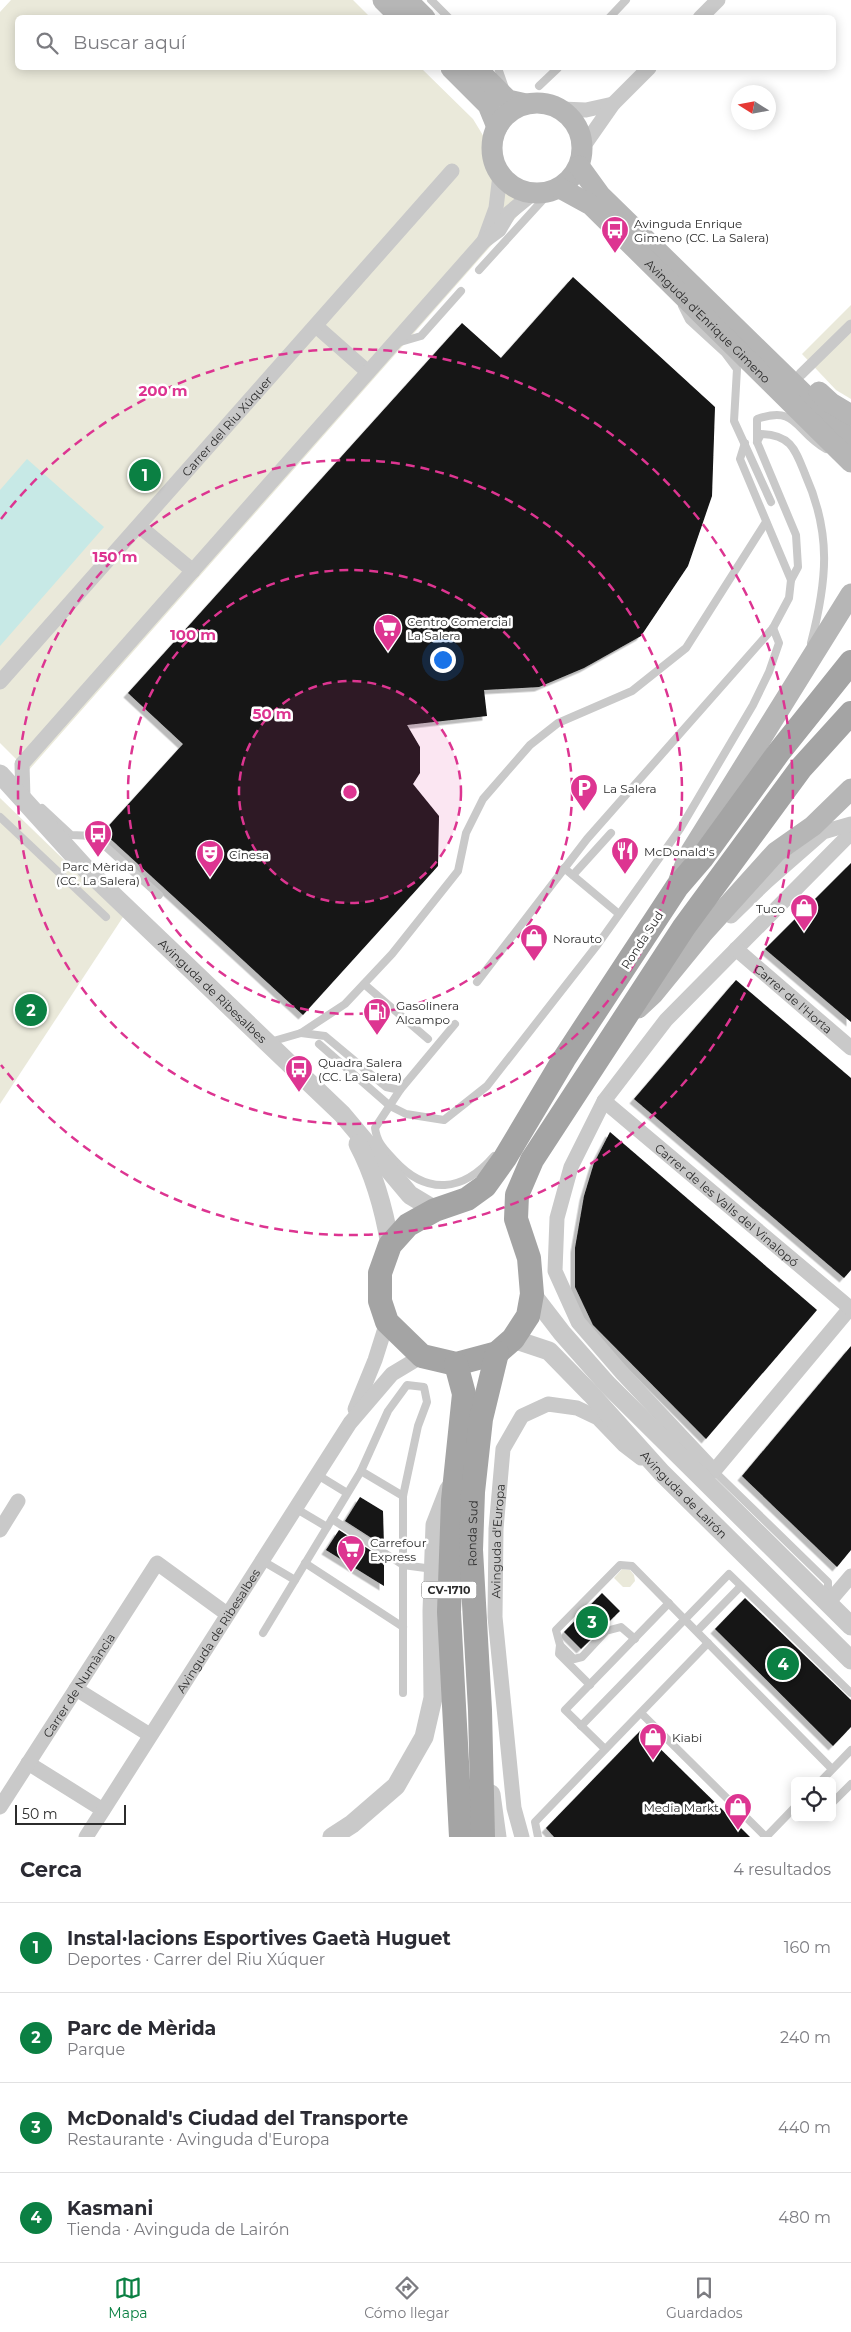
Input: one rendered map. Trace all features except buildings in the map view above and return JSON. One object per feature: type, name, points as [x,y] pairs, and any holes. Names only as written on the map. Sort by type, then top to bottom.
[{"type":"main road","points":[[383,0],[398,15]]},
{"type":"main road","points":[[407,0],[422,15]]},
{"type":"main road","points":[[453,70],[488,105],[497,127]]},
{"type":"main road","points":[[478,70],[517,102],[544,103],[561,109],[577,125],[581,156],[571,178],[547,191],[514,188],[500,176],[492,152],[497,127],[517,102]]},
{"type":"main road","name":"Avinguda d'Enrique Gimeno","points":[[581,156],[600,195],[851,440]]},
{"type":"main road","name":"Avinguda d'Enrique Gimeno","points":[[547,191],[591,205],[851,462]]},
{"type":"main road","points":[[763,353],[801,374],[831,403],[851,415]]},
{"type":"main road","points":[[677,887],[690,853],[851,594]]},
{"type":"main road","name":"Ronda Sud","points":[[390,1245],[408,1224],[435,1210],[467,1200],[485,1186],[505,1158],[530,1113],[677,887],[702,858],[778,752],[851,662]]},
{"type":"main road","points":[[620,1025],[684,927],[801,768],[851,713]]},
{"type":"main road","points":[[620,1025],[653,994],[702,934],[776,852],[813,826],[851,789]]},
{"type":"main road","name":"Ronda Sud","points":[[483,1837],[480,1710],[471,1550],[472,1512],[481,1419],[505,1346],[528,1316],[532,1294],[529,1258],[516,1219],[517,1195],[532,1160],[620,1025]]},
{"type":"main road","points":[[390,1245],[380,1274],[380,1301],[387,1322],[422,1356],[456,1364],[505,1346]]},
{"type":"main road","name":"Ronda Sud","points":[[456,1364],[464,1394],[455,1474],[448,1612],[460,1837]]},
{"type":"street","points":[[703,15],[718,0]]},
{"type":"street","points":[[581,156],[613,104],[647,70]]},
{"type":"street","points":[[561,109],[586,110],[613,104]]},
{"type":"street","name":"Carrer del Riu Xúquer","points":[[0,682],[452,171]]},
{"type":"street","points":[[484,242],[496,208],[500,176]]},
{"type":"street","points":[[7,782],[368,372],[484,242],[499,230],[509,213],[547,191]]},
{"type":"street","points":[[801,374],[851,325]]},
{"type":"street","points":[[316,326],[368,372]]},
{"type":"street","points":[[139,526],[192,571]]},
{"type":"street","points":[[7,782],[22,764]]},
{"type":"street","name":"Avinguda de Ribesalbes","points":[[7,782],[83,866],[342,1114],[410,1195],[435,1210]]},
{"type":"street","name":"Avinguda de Ribesalbes","points":[[7,782],[51,842],[83,866]]},
{"type":"street","points":[[688,953],[708,938],[766,881],[823,832],[851,824]]},
{"type":"street","points":[[604,1101],[666,1020],[851,833]]},
{"type":"street","name":"Carrer de l'Horta","points":[[736,949],[851,1048]]},
{"type":"street","name":"Avinguda de Lairón","points":[[604,1101],[571,1167],[557,1218],[555,1271],[578,1322],[696,1460],[851,1626]]},
{"type":"street","name":"Carrer de les Valls del Vinalopó","points":[[604,1101],[851,1307]]},
{"type":"street","name":"Avinguda de Ribesalbes","points":[[342,1114],[366,1160],[384,1208],[390,1245]]},
{"type":"street","name":"Avinguda de Lairón","points":[[532,1294],[562,1334],[608,1384],[696,1460],[714,1471]]},
{"type":"street","points":[[714,1471],[851,1307]]},
{"type":"street","name":"Avinguda de Ribesalbes","points":[[350,1423],[375,1360],[387,1322]]},
{"type":"street","name":"Avinguda de Lairón","points":[[505,1346],[549,1351],[592,1394],[662,1473],[851,1660]]},
{"type":"street","name":"Avinguda de Ribesalbes","points":[[86,1837],[294,1508],[350,1423],[392,1374],[422,1356]]},
{"type":"street","name":"Avinguda d'Europa","points":[[522,1837],[514,1808],[495,1617],[496,1529],[503,1449],[522,1416],[548,1404],[577,1408],[598,1418],[624,1445],[662,1473]]},
{"type":"street","points":[[332,1837],[352,1824],[396,1786],[424,1737],[433,1698],[435,1525],[455,1474]]},
{"type":"street","points":[[0,1530],[18,1501]]},
{"type":"street","name":"Carrer de Numància","points":[[0,1807],[156,1563],[227,1614]]},
{"type":"street","points":[[828,1603],[851,1576]]},
{"type":"street","points":[[76,1689],[150,1735]]},
{"type":"street","points":[[480,1710],[497,1837]]},
{"type":"street","points":[[28,1763],[103,1810]]},
{"type":"lane","points":[[431,0],[446,15]]},
{"type":"lane","points":[[612,15],[626,0]]},
{"type":"lane","points":[[499,70],[517,102]]},
{"type":"lane","points":[[539,86],[556,70]]},
{"type":"lane","points":[[479,270],[547,191]]},
{"type":"lane","points":[[672,285],[689,320],[725,354],[737,370],[734,421],[772,502]]},
{"type":"lane","points":[[393,344],[422,336],[461,291]]},
{"type":"lane","points":[[477,982],[564,868],[773,628],[789,598],[791,580],[798,566],[796,535],[757,442],[757,419],[774,413],[786,414],[816,443],[851,462]]},
{"type":"lane","points":[[757,442],[761,434],[776,435],[794,448],[815,496],[823,528],[825,565],[822,600],[811,645],[788,695]]},
{"type":"lane","points":[[745,443],[740,459],[791,580]]},
{"type":"lane","points":[[267,1043],[300,1033],[345,1004],[392,954],[458,871],[466,833],[483,799],[530,745],[558,723],[632,691],[686,648],[766,522]]},
{"type":"lane","points":[[319,1044],[390,1106],[406,1114],[444,1120],[487,1086],[619,914],[680,829],[749,713],[769,672],[779,643],[773,628]]},
{"type":"lane","points":[[7,782],[30,796],[71,835],[94,836],[158,896]]},
{"type":"lane","points":[[0,817],[106,917]]},
{"type":"lane","points":[[43,820],[63,828]]},
{"type":"lane","points":[[573,875],[610,833]]},
{"type":"lane","points":[[564,868],[619,914]]},
{"type":"lane","points":[[364,984],[428,1039]]},
{"type":"lane","points":[[455,1024],[400,1090],[375,1128],[377,1141],[406,1174],[420,1181],[439,1186],[468,1180],[490,1160],[530,1113]]},
{"type":"lane","points":[[300,1033],[325,1036],[386,1087],[400,1090]]},
{"type":"lane","points":[[263,1633],[361,1471],[388,1411],[407,1384],[424,1386],[427,1402],[418,1426],[403,1496],[403,1693]]},
{"type":"lane","points":[[361,1471],[403,1496]]},
{"type":"lane","points":[[714,1471],[828,1582],[828,1603]]},
{"type":"lane","points":[[316,1474],[347,1493]]},
{"type":"lane","points":[[294,1508],[327,1527]]},
{"type":"lane","points":[[332,1519],[403,1565],[433,1569]]},
{"type":"lane","points":[[261,1560],[295,1580]]},
{"type":"lane","points":[[305,1563],[403,1627]]},
{"type":"lane","points":[[590,1685],[559,1654],[560,1645],[556,1630],[620,1565],[632,1566],[832,1769]]},
{"type":"lane","points":[[582,1726],[729,1574],[851,1693]]},
{"type":"lane","points":[[697,1631],[741,1586]]},
{"type":"lane","points":[[605,1750],[565,1710],[669,1603]]},
{"type":"lane","points":[[560,1645],[574,1659],[582,1657],[606,1631],[621,1627],[635,1639]]},
{"type":"lane","points":[[538,1837],[535,1822],[708,1643]]},
{"type":"lane","points":[[641,1713],[766,1837],[791,1811]]},
{"type":"lane","points":[[825,1777],[851,1750]]},
{"type":"lane","points":[[836,1799],[851,1784]]},
{"type":"shaded area","points":[[11,0],[353,0],[368,15],[15,15],[15,70],[423,70],[473,119],[526,206],[28,771],[0,743],[0,12]]},
{"type":"shaded area","points":[[851,305],[851,399],[836,390],[802,354]]},
{"type":"shaded area","points":[[0,798],[123,917],[0,1104]]},
{"type":"shaded area","points":[[622,1569],[630,1570],[634,1575],[635,1581],[630,1587],[623,1587],[614,1578]]},
{"type":"water","points":[[27,459],[104,527],[0,646],[0,490]]},
{"type":"place","name":"Avinguda Enrique Gimeno (CC. La Salera)","points":[[615,254]]},
{"type":"place","name":"Instal·lacions Esportives Gaetà Huguet","points":[[145,475]]},
{"type":"place","name":"Centro Comercial La Salera","points":[[388,652]]},
{"type":"place","name":"La Salera","points":[[584,812]]},
{"type":"place","name":"Parc Mèrida (CC. La Salera)","points":[[98,858]]},
{"type":"place","name":"McDonald's","points":[[625,875]]},
{"type":"place","name":"Cinesa","points":[[210,878]]},
{"type":"place","name":"Tuco","points":[[804,932]]},
{"type":"place","name":"Norauto","points":[[534,962]]},
{"type":"place","name":"Parc de Mèrida","points":[[31,1010]]},
{"type":"place","name":"Gasolinera Alcampo","points":[[377,1036]]},
{"type":"place","name":"Quadra Salera (CC. La Salera)","points":[[299,1093]]},
{"type":"place","name":"Carrefour Express","points":[[351,1573]]},
{"type":"place","name":"McDonald's Ciudad del Transporte","points":[[592,1622]]},
{"type":"place","name":"Kasmani","points":[[783,1664]]},
{"type":"place","name":"Kiabi","points":[[653,1761]]},
{"type":"place","name":"Media Markt","points":[[738,1831]]}]
